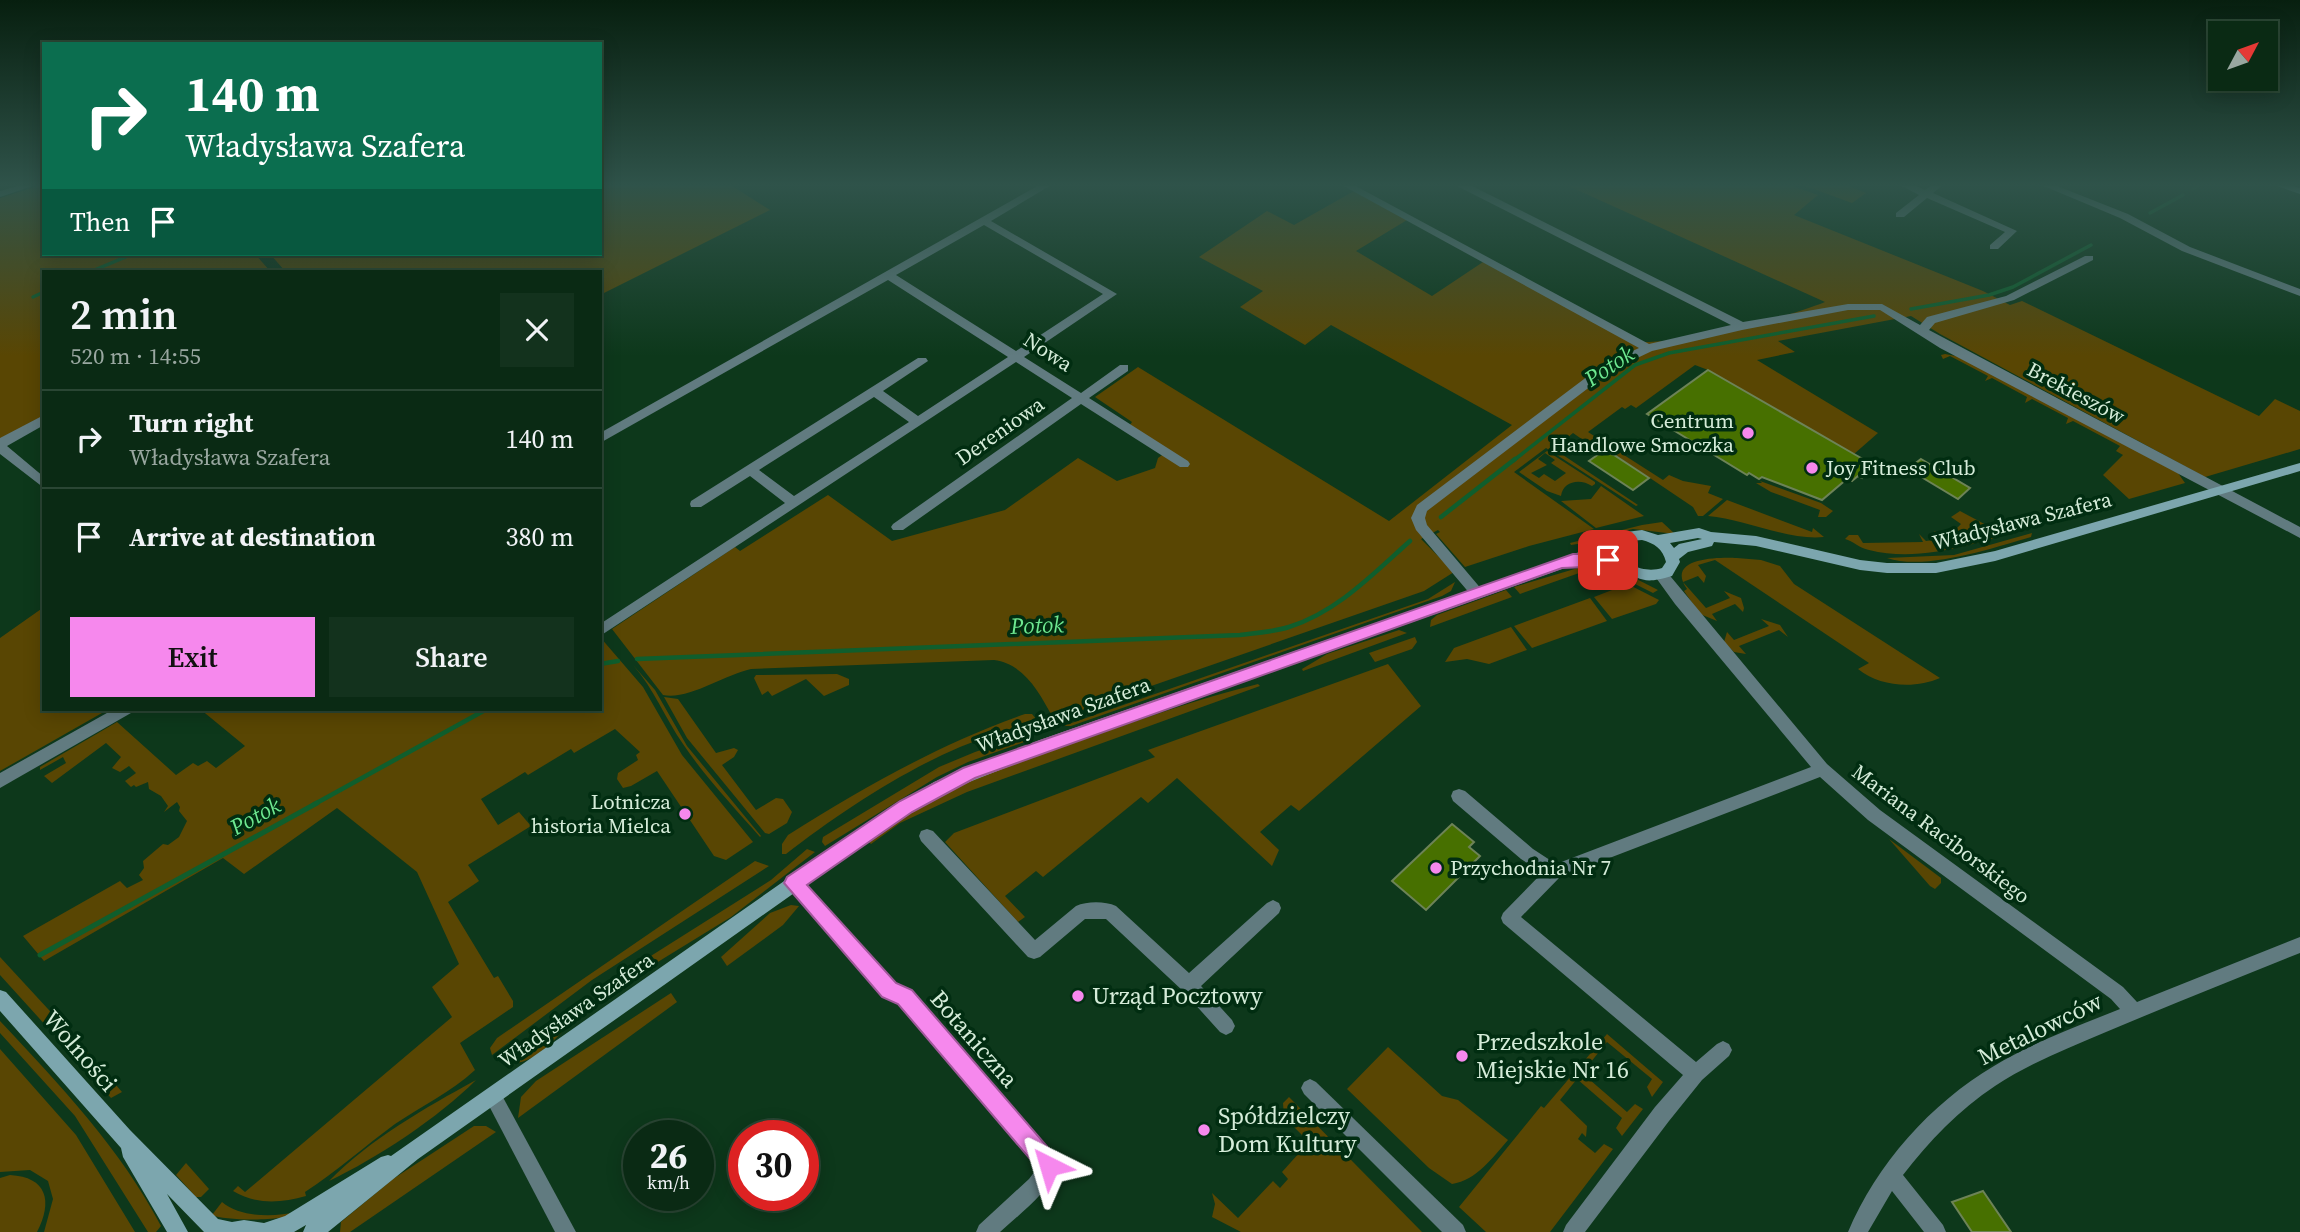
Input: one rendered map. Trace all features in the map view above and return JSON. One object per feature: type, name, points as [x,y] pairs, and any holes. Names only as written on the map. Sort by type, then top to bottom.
[{"type":"street","points":[[602,438],[948,241]]},
{"type":"street","points":[[602,630],[1111,294],[1020,241]]},
{"type":"street","points":[[1451,241],[1648,348]]},
{"type":"street","points":[[1575,241],[1742,326]]},
{"type":"street","points":[[1994,247],[2000,241]]},
{"type":"street","points":[[2172,241],[2300,293]]},
{"type":"street","points":[[1919,329],[1931,320],[2010,298],[2089,258]]},
{"type":"street","name":"Nowa","points":[[889,275],[1184,464]]},
{"type":"street","name":"Brekieszów","points":[[1742,326],[1864,306],[1882,307],[2300,533]]},
{"type":"street","points":[[1476,592],[1421,527],[1418,518],[1422,508],[1608,367],[1648,348],[1742,326]]},
{"type":"street","points":[[696,504],[922,361]]},
{"type":"street","name":"Dereniowa","points":[[898,527],[1124,368]]},
{"type":"street","points":[[875,392],[918,422]]},
{"type":"street","points":[[42,420],[0,445],[42,482]]},
{"type":"street","name":"Władysława Szafera","points":[[1658,540],[1699,533],[1710,537],[1756,541],[1860,565],[1936,568],[1995,556],[2300,467]]},
{"type":"street","points":[[751,470],[794,503]]},
{"type":"street","points":[[1633,534],[1658,540],[1672,556],[1671,567],[1661,575],[1644,576],[1626,568],[1615,550],[1616,544],[1633,534]]},
{"type":"street","name":"Władysława Szafera","points":[[1672,556],[1684,548],[1707,543],[1710,537]]},
{"type":"street","name":"Władysława Szafera","points":[[313,1232],[411,1152],[906,806],[969,773],[1616,544]]},
{"type":"street","name":"Władysława Szafera","points":[[1573,560],[1620,562]]},
{"type":"street","name":"Mariana Raciborskiego","points":[[1661,575],[1822,769],[1874,815],[2117,993],[2134,1011]]},
{"type":"street","points":[[0,781],[122,711]]},
{"type":"street","points":[[1696,1074],[1509,918],[1554,873],[1822,769]]},
{"type":"street","points":[[1459,796],[1527,854],[1554,873]]},
{"type":"street","points":[[927,836],[1034,951],[1082,911],[1110,911],[1189,985],[1226,1026]]},
{"type":"street","name":"Botaniczna","points":[[794,883],[889,990],[905,997],[1049,1166],[1035,1186],[986,1232]]},
{"type":"street","points":[[1189,985],[1273,908]]},
{"type":"street","name":"Metalowców","points":[[1858,1232],[1891,1175],[1919,1142],[1973,1089],[2036,1054],[2134,1011],[2300,945]]},
{"type":"street","name":"Wolności","points":[[0,998],[123,1137],[213,1227],[232,1232]]},
{"type":"street","points":[[1573,1232],[1662,1114],[1696,1074],[1723,1050]]},
{"type":"street","points":[[1310,1088],[1456,1232]]},
{"type":"street","points":[[493,1097],[566,1232]]},
{"type":"street","name":"Wolności","points":[[123,1137],[178,1232]]},
{"type":"street","name":"Władysława Szafera","points":[[267,1232],[290,1224],[411,1152]]},
{"type":"street","points":[[1891,1175],[1936,1232]]},
{"type":"street","points":[[232,1232],[261,1232]]},
{"type":"shaded area","points":[[0,241],[42,241],[42,256],[257,256],[269,270],[42,270],[42,417],[0,441]]},
{"type":"shaded area","points":[[602,241],[707,241],[602,294],[602,270],[284,270],[272,256],[602,256]]},
{"type":"shaded area","points":[[1222,241],[1372,241],[1356,251],[1432,296],[1483,262],[1636,342],[1680,339],[1732,330],[1825,302],[1691,241],[1860,241],[1983,291],[2010,305],[2022,301],[2259,416],[2275,399],[2300,411],[2300,449],[2205,477],[1911,316],[1778,341],[1795,352],[1757,360],[1878,433],[1854,454],[1695,365],[1636,408],[1631,405],[1625,409],[1622,407],[1588,432],[1663,480],[1669,475],[1683,481],[1711,486],[1708,493],[1723,499],[1703,516],[1698,516],[1693,507],[1595,441],[1586,442],[1573,433],[1554,449],[1638,505],[1546,448],[1514,472],[1594,529],[1465,567],[1436,534],[1440,532],[1438,530],[1421,539],[1454,572],[1424,591],[1065,716],[1052,716],[1036,689],[1022,673],[994,660],[751,669],[684,694],[663,695],[612,629],[735,547],[740,551],[828,495],[892,541],[1005,510],[1078,458],[1117,481],[1155,468],[1158,458],[1169,450],[1130,425],[1132,422],[1095,397],[1138,367],[1389,521],[1512,425],[1331,325],[1305,345],[1240,307],[1263,291],[1199,257]]},
{"type":"shaded area","points":[[1941,355],[1961,357],[2178,473],[2185,483],[2129,499],[2103,475],[2123,455],[2116,451],[2120,446],[2073,421],[2066,424],[2068,418],[2032,399],[2025,403],[2027,397],[1992,378],[1985,381],[1988,376],[1950,356],[1943,359]]},
{"type":"shaded area","points":[[1547,451],[1595,484],[1592,486],[1573,482],[1565,487],[1561,496],[1547,491],[1519,472]],"holes":[[[1545,453],[1555,460],[1551,463],[1566,473],[1555,481],[1544,474],[1539,478],[1531,473],[1547,465],[1538,459]]]},
{"type":"shaded area","points":[[1760,481],[1821,503],[1833,511],[1826,517],[1818,517],[1820,510],[1771,492],[1756,483],[1762,483]]},
{"type":"shaded area","points":[[1601,486],[1644,516],[1596,528],[1561,501],[1591,499]]},
{"type":"shaded area","points":[[1727,500],[1812,532],[1813,528],[1824,537],[1797,536],[1708,516]]},
{"type":"shaded area","points":[[1960,511],[1990,527],[2010,522],[2025,529],[1928,553],[1869,550],[1845,539],[1849,535],[1858,535],[1863,543],[1923,542],[1919,534],[1926,541],[1940,539],[1934,531],[1948,537],[1961,524],[1951,517]]},
{"type":"shaded area","points":[[1662,522],[1675,534],[1633,529],[1619,532],[1610,539],[1570,543],[1642,525]]},
{"type":"shaded area","points":[[2032,533],[2031,537],[1998,547],[1939,560],[1920,562],[1887,558],[1954,555]]},
{"type":"shaded area","points":[[1707,559],[1761,560],[1780,566],[1794,584],[1940,678],[1909,685],[1887,683],[1867,675],[1858,669],[1869,663],[1715,560],[1698,565],[1706,576],[1704,583],[1698,576],[1684,582],[1683,571],[1688,565]]},
{"type":"shaded area","points":[[1588,565],[1613,567],[1658,590],[1653,593],[1599,566],[1520,594],[1514,587]]},
{"type":"shaded area","points":[[1602,571],[1659,600],[1656,604],[1612,619],[1594,597],[1625,585],[1622,582],[1606,580],[1600,572]]},
{"type":"shaded area","points":[[1455,582],[1451,591],[1442,596],[1071,726],[1063,726],[1428,599]]},
{"type":"shaded area","points":[[1684,584],[1706,608],[1730,598],[1724,591],[1741,598],[1743,612],[1735,604],[1712,614],[1717,621],[1700,614],[1684,591],[1687,589]]},
{"type":"shaded area","points":[[1506,590],[1512,597],[1430,627],[1431,620],[1437,615]]},
{"type":"shaded area","points":[[1590,598],[1607,621],[1532,648],[1514,626]]},
{"type":"shaded area","points":[[42,608],[42,711],[105,711],[0,771],[0,638]]},
{"type":"shaded area","points":[[1761,619],[1780,625],[1788,637],[1779,630],[1739,646],[1746,654],[1734,652],[1724,642],[1727,632],[1734,640],[1769,626]]},
{"type":"shaded area","points":[[1511,627],[1527,650],[1489,664],[1467,659],[1445,662],[1454,648]]},
{"type":"shaded area","points":[[1399,630],[1407,633],[1303,671],[1302,669],[1327,654]]},
{"type":"shaded area","points":[[1415,637],[1417,642],[1412,649],[1375,662],[1369,653]]},
{"type":"shaded area","points":[[602,639],[643,687],[682,755],[753,842],[726,860],[714,856],[657,771],[623,788],[617,779],[618,773],[638,760],[636,755],[640,752],[615,729],[574,753],[571,749],[528,775],[525,772],[481,799],[498,825],[519,812],[531,826],[468,865],[479,881],[448,902],[494,978],[498,976],[513,1001],[513,1007],[460,1043],[475,1070],[466,1078],[395,1124],[305,1192],[306,1196],[260,1201],[233,1191],[238,1186],[245,1192],[452,1017],[432,987],[459,964],[417,872],[337,808],[244,874],[223,858],[44,961],[23,936],[120,881],[127,888],[143,880],[139,875],[144,868],[143,861],[163,844],[168,845],[179,837],[187,821],[179,811],[177,802],[164,812],[168,806],[161,796],[149,789],[148,782],[131,787],[125,781],[136,773],[129,766],[120,772],[112,768],[121,757],[106,743],[52,783],[44,776],[66,763],[63,757],[40,770],[40,767],[117,722],[176,775],[193,763],[198,766],[207,761],[216,768],[245,746],[202,711],[602,711]]},
{"type":"shaded area","points":[[1388,664],[1421,706],[1299,811],[1291,805],[1260,832],[1279,850],[1272,866],[1177,778],[1148,803],[1141,797],[1043,877],[1036,871],[1005,896],[1025,917],[1018,922],[945,842],[954,833],[1155,757],[1148,750]]},
{"type":"shaded area","points":[[633,665],[655,690],[687,746],[760,837],[692,756]]},
{"type":"shaded area","points":[[837,674],[849,679],[849,685],[824,696],[806,679],[772,696],[768,691],[762,695],[754,678],[756,675]]},
{"type":"shaded area","points":[[1258,684],[1260,686],[967,792],[900,823],[871,844],[869,842],[917,808],[970,782],[1146,718]]},
{"type":"shaded area","points":[[664,697],[678,699],[716,753],[734,748],[738,750],[734,757],[722,765],[756,810],[776,798],[783,799],[792,812],[787,823],[769,834],[765,833],[687,738]]},
{"type":"shaded area","points":[[1025,714],[1032,714],[1037,720],[960,747],[915,769],[870,795],[786,854],[782,854],[782,844],[788,835],[846,800],[932,753]]},
{"type":"shaded area","points":[[1037,731],[1030,740],[968,762],[937,777],[825,846],[822,842],[823,837],[939,767]]},
{"type":"shaded area","points":[[1889,839],[1941,878],[1941,883],[1935,889],[1930,886]]},
{"type":"shaded area","points":[[807,849],[815,852],[731,917],[635,976],[632,973],[611,988],[608,983],[771,880]]},
{"type":"shaded area","points":[[755,861],[769,866],[592,980],[492,1055],[490,1048],[497,1038]]},
{"type":"shaded area","points":[[791,905],[799,906],[783,925],[727,966],[721,957],[770,913]]},
{"type":"shaded area","points":[[0,957],[60,1022],[48,1028],[0,975]]},
{"type":"shaded area","points":[[671,993],[677,1002],[518,1118],[521,1097],[536,1081]]},
{"type":"shaded area","points":[[588,997],[591,1003],[583,1009],[584,1012],[538,1054],[517,1063],[505,1062]]},
{"type":"shaded area","points":[[0,1021],[88,1118],[108,1144],[161,1226],[156,1232],[148,1232],[75,1116],[0,1033]]},
{"type":"shaded area","points":[[67,1029],[122,1092],[111,1098],[58,1039]]},
{"type":"shaded area","points":[[1607,1034],[1663,1082],[1652,1097],[1647,1087],[1652,1079],[1607,1042],[1582,1073],[1627,1112],[1635,1104],[1643,1109],[1622,1136],[1616,1128],[1622,1118],[1577,1079],[1560,1100],[1587,1126],[1586,1137],[1582,1133],[1578,1139],[1595,1153],[1604,1144],[1613,1149],[1550,1232],[1486,1232],[1459,1207],[1541,1106],[1544,1108]]},
{"type":"shaded area","points":[[1388,1047],[1442,1096],[1458,1100],[1508,1140],[1490,1161],[1469,1178],[1452,1184],[1429,1168],[1347,1089]]},
{"type":"shaded area","points":[[0,1049],[76,1135],[135,1232],[44,1232],[53,1199],[48,1181],[30,1170],[0,1172]]},
{"type":"shaded area","points":[[476,1080],[444,1109],[406,1136],[329,1181],[380,1138]]},
{"type":"shaded area","points":[[1289,1097],[1422,1232],[1241,1232],[1212,1217],[1215,1204],[1212,1193],[1238,1218],[1273,1181],[1280,1188],[1288,1179],[1282,1172],[1309,1142],[1284,1117],[1283,1103]]},
{"type":"shaded area","points":[[474,1126],[486,1126],[496,1132],[350,1232],[340,1232],[341,1222],[393,1179]]},
{"type":"shaded area","points":[[186,1163],[209,1189],[201,1197],[196,1197],[176,1175]]},
{"type":"shaded area","points":[[10,1175],[32,1180],[43,1193],[45,1210],[37,1232],[0,1232],[0,1178]]},
{"type":"shaded area","points":[[222,1202],[248,1214],[278,1215],[297,1212],[281,1218],[256,1220],[212,1215]]},
{"type":"building","name":"Centrum Handlowe Smoczka","points":[[1708,370],[1875,466],[1862,478],[1858,476],[1852,481],[1848,478],[1822,500],[1762,477],[1759,479],[1749,473],[1747,475],[1647,414]]},
{"type":"building","points":[[1603,451],[1614,455],[1649,478],[1633,490],[1589,461]]},
{"type":"building","points":[[1921,459],[1970,488],[1958,499],[1908,469]]},
{"type":"building","name":"Przychodnia Nr 7","points":[[1452,824],[1474,842],[1469,847],[1480,856],[1426,910],[1392,881]]},
{"type":"building","points":[[1983,1191],[2011,1232],[1972,1232],[1952,1202]]},
{"type":"waterway","name":"Potok","points":[[1911,309],[1989,295],[2013,287],[2091,245]]},
{"type":"waterway","points":[[94,270],[128,256]]},
{"type":"waterway","points":[[33,297],[42,293]]},
{"type":"waterway","name":"Potok","points":[[1513,461],[1635,365],[1669,353],[1874,316]]},
{"type":"waterway","name":"Potok","points":[[1441,517],[1515,459]]},
{"type":"waterway","name":"Potok","points":[[637,659],[1240,635],[1271,631],[1306,620],[1339,602],[1410,541]]},
{"type":"waterway","name":"Potok","points":[[602,664],[618,661]]},
{"type":"waterway","name":"Potok","points":[[313,805],[483,711]]},
{"type":"waterway","name":"Potok","points":[[40,955],[317,803]]},
{"type":"place","name":"Centrum Handlowe Smoczka","points":[[1748,433]]},
{"type":"place","name":"Joy Fitness Club","points":[[1812,468]]},
{"type":"place","name":"Lotnicza historia Mielca","points":[[685,814]]},
{"type":"place","name":"Przychodnia Nr 7","points":[[1436,868]]},
{"type":"place","name":"Urząd Pocztowy","points":[[1078,996]]},
{"type":"place","name":"Przedszkole Miejskie Nr 16","points":[[1462,1056]]},
{"type":"place","name":"Spółdzielczy Dom Kultury","points":[[1204,1130]]},
{"type":"route","points":[[1049,1166],[905,997],[889,990],[794,883],[906,806],[932,790],[969,773],[1560,563],[1573,560],[1608,560]]}]
